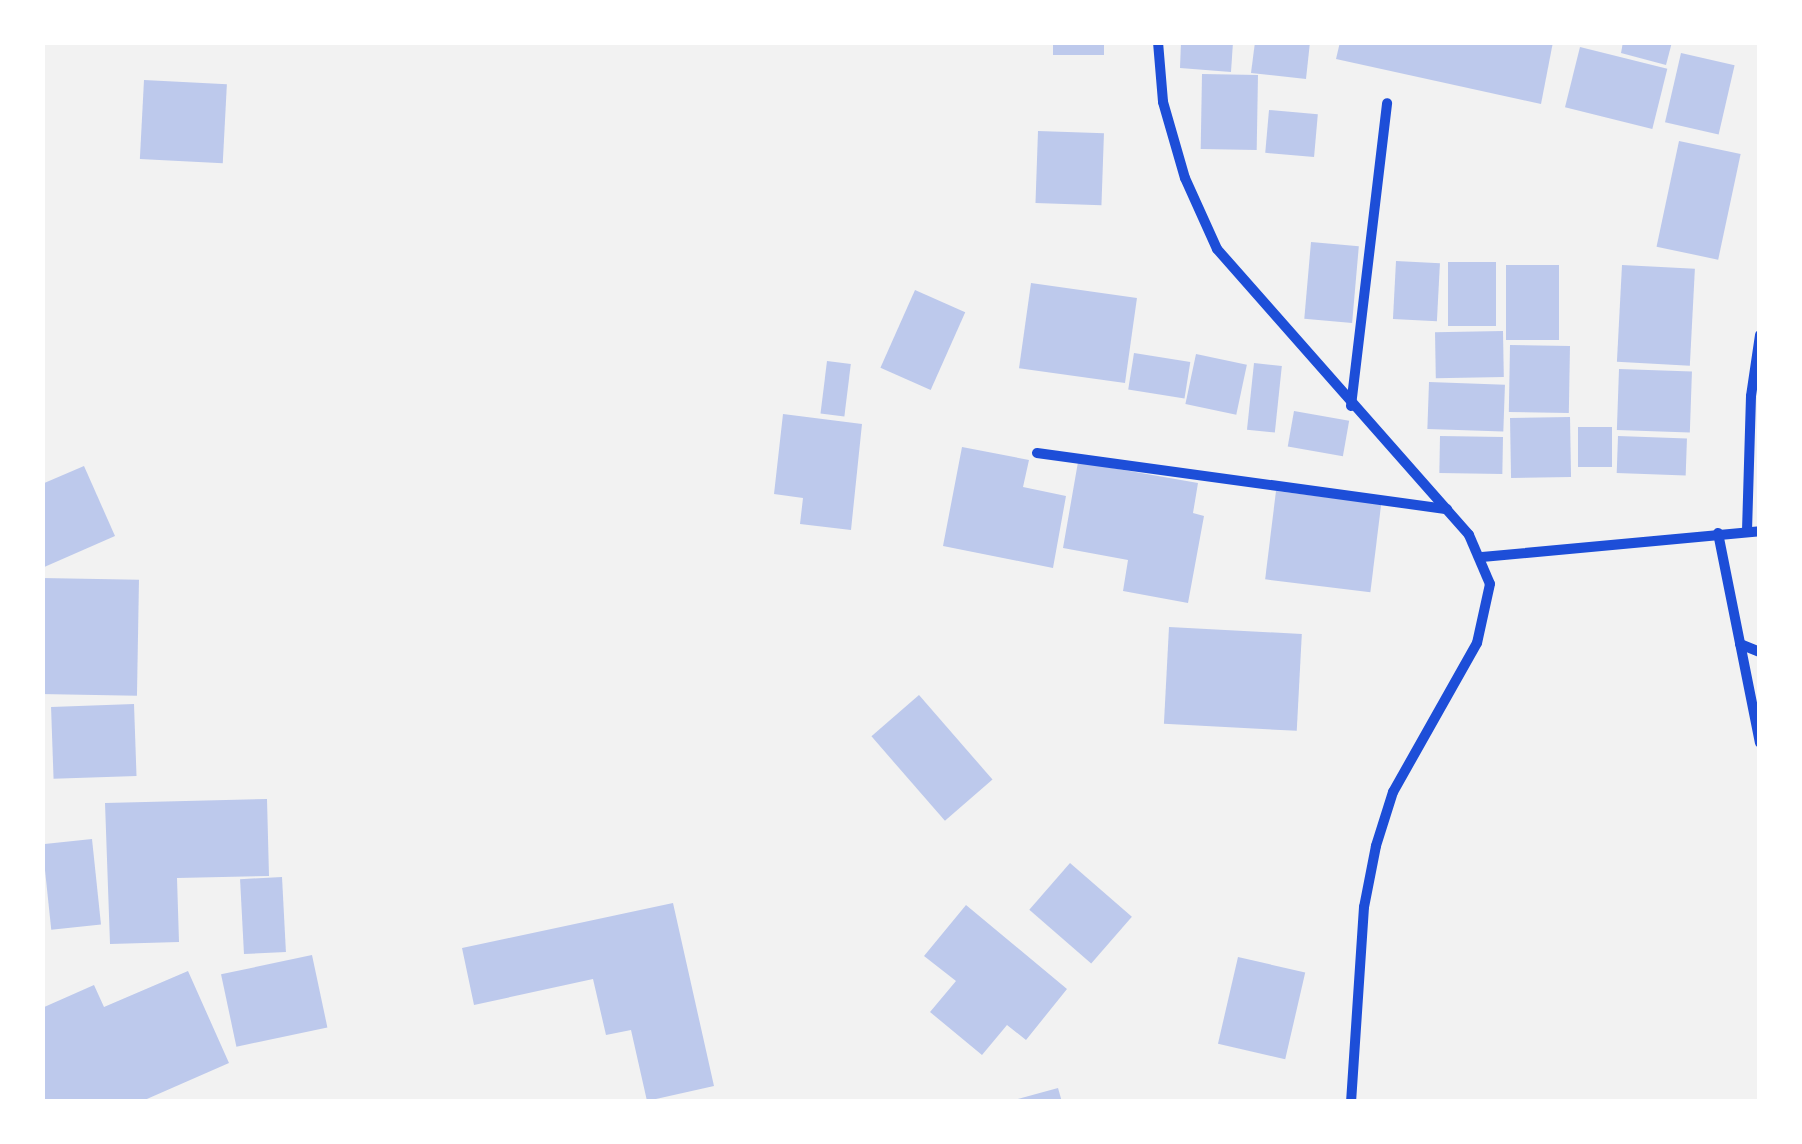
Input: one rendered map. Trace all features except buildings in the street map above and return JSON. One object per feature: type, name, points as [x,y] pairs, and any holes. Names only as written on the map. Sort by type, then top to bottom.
[{"type":"street","points":[[1158,42],[1163,102],[1186,178],[1218,249],[1351,406],[1447,509],[1482,557],[1488,612],[1393,792],[1376,846],[1364,908],[1351,1102]]},
{"type":"street","points":[[1351,406],[1387,104]]},
{"type":"street","points":[[1747,532],[1750,396],[1760,335]]},
{"type":"street","points":[[1036,453],[1447,509]]},
{"type":"street","points":[[1482,557],[1760,531]]},
{"type":"street","points":[[1718,533],[1760,743]]},
{"type":"street","points":[[1740,644],[1760,652]]}]
